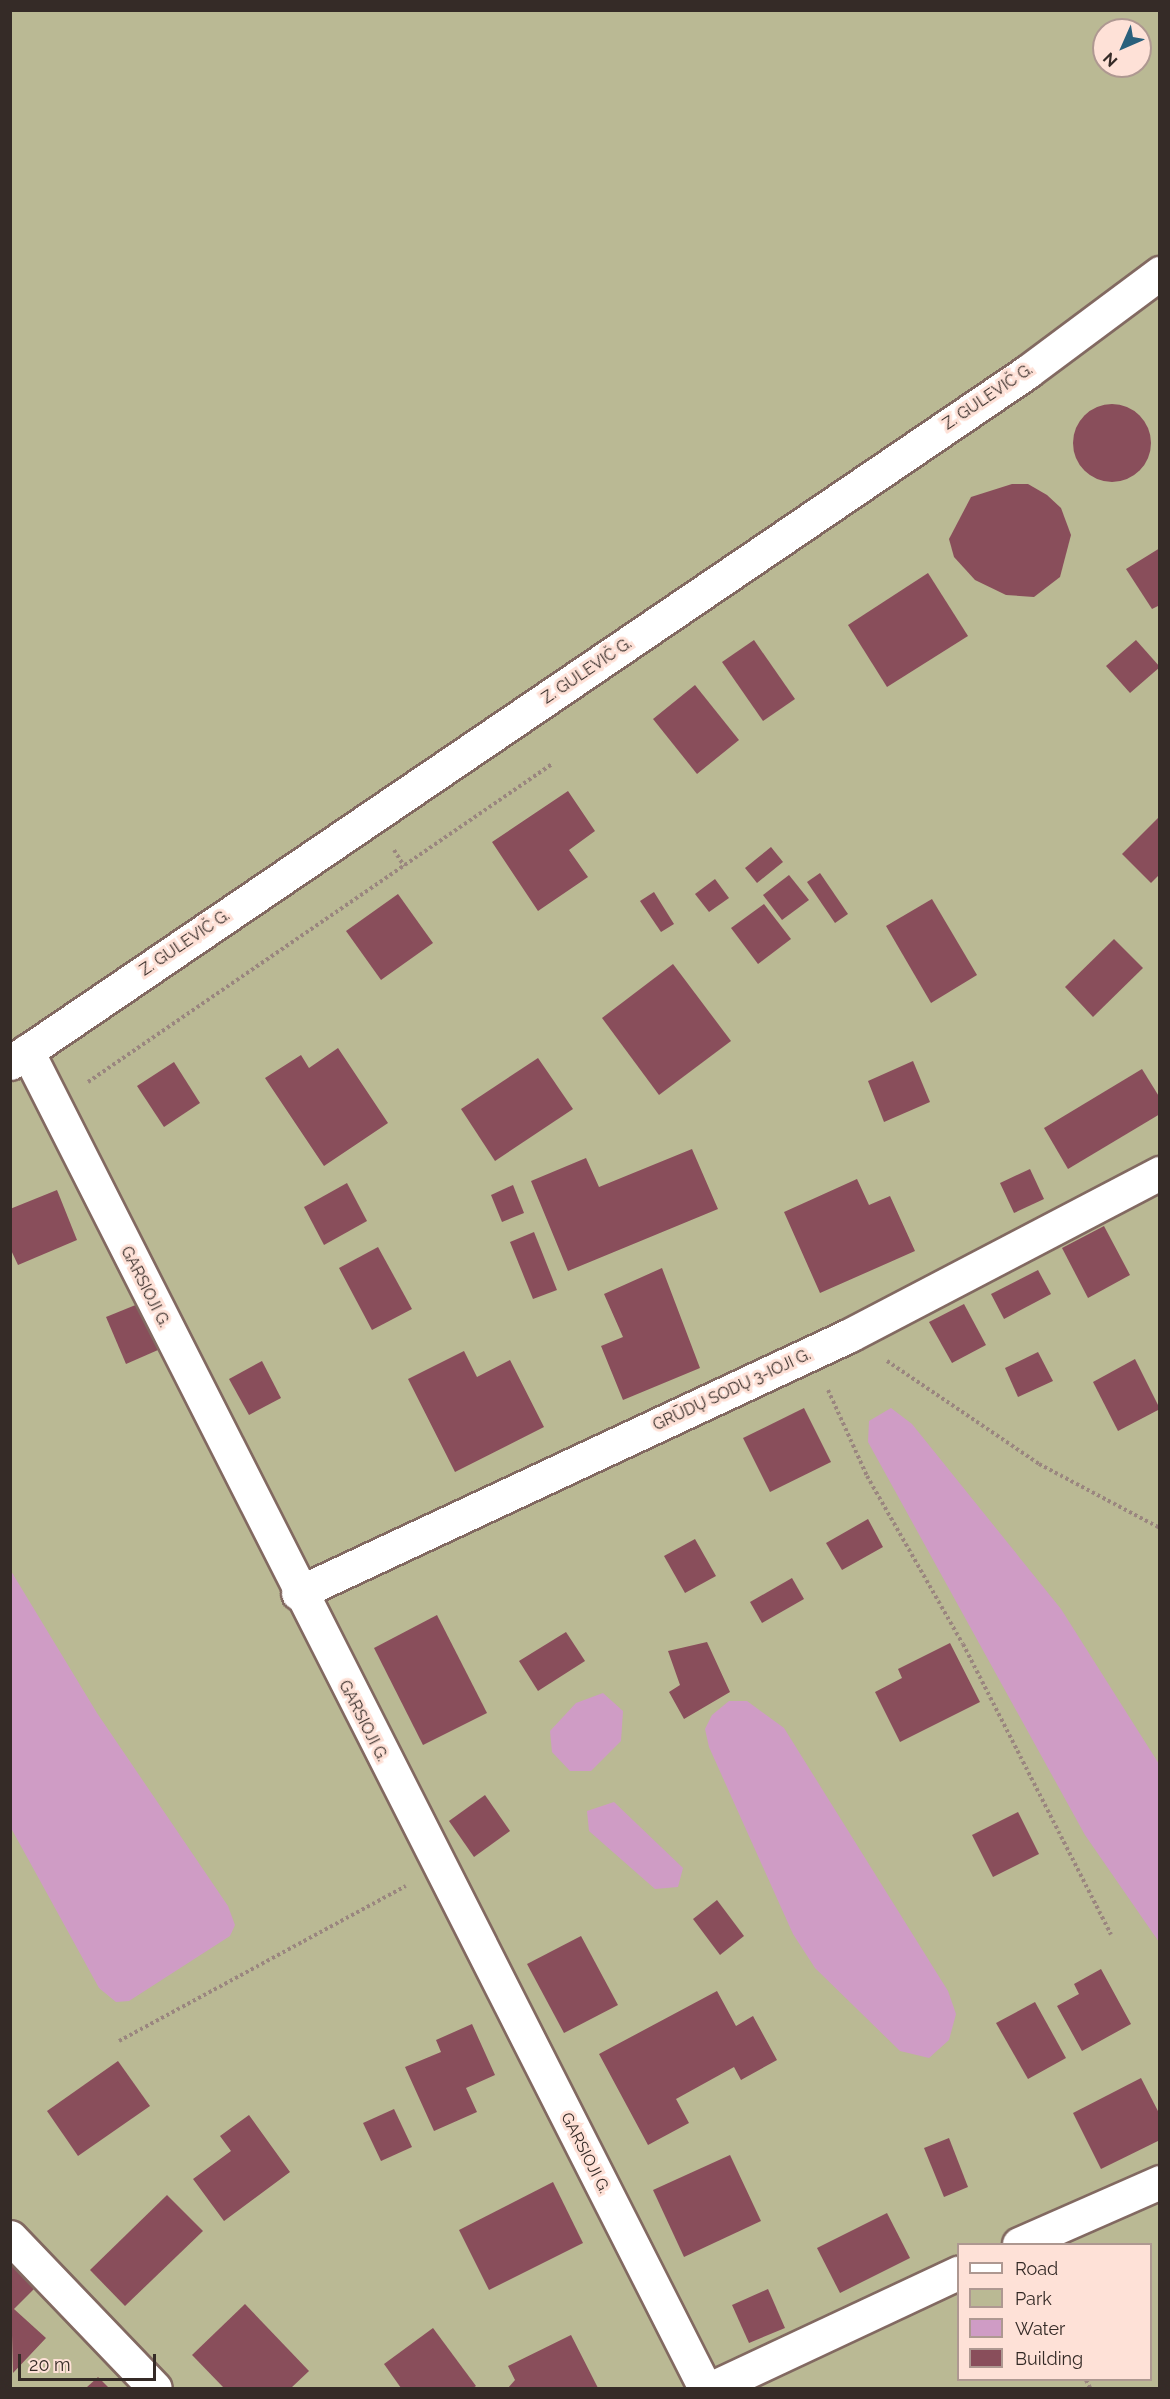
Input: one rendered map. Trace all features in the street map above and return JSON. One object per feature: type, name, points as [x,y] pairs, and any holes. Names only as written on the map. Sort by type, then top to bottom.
[{"type":"street","name":"Z. GULEVIČ G.","points":[[19,1057],[1027,372],[1160,273]]},
{"type":"street","name":"GARSIOJI G.","points":[[19,1057],[54,1105],[298,1593],[705,2388]]},
{"type":"street","name":"GRŪDŲ SODŲ 3-IOJI G.","points":[[298,1593],[850,1335],[1160,1173]]},
{"type":"street","points":[[1022,2243],[1160,2182]]},
{"type":"street","points":[[10,2237],[154,2388]]},
{"type":"street","points":[[712,2388],[957,2273]]},
{"type":"path","points":[[54,1105],[552,764]]},
{"type":"path","points":[[850,1335],[1039,1464],[1160,1528]]},
{"type":"path","points":[[811,1352],[867,1476],[963,1644],[1112,1935]]},
{"type":"path","points":[[120,2041],[439,1868]]},
{"type":"green space","points":[[10,11],[1159,11],[1159,2388],[11,2388]]},
{"type":"water","points":[[891,1408],[912,1424],[1061,1609],[1159,1764],[1159,1942],[1085,1835],[868,1442],[869,1421]]},
{"type":"water","points":[[11,1571],[97,1713],[228,1906],[235,1925],[230,1936],[129,2001],[116,2002],[99,1988],[11,1828]]},
{"type":"water","points":[[603,1693],[623,1711],[621,1741],[591,1771],[570,1771],[552,1752],[550,1731],[576,1703]]},
{"type":"water","points":[[729,1701],[747,1701],[784,1728],[948,1991],[956,2014],[949,2040],[929,2058],[900,2051],[815,1968],[793,1934],[709,1747],[705,1729],[712,1715]]},
{"type":"water","points":[[614,1802],[683,1868],[678,1887],[655,1889],[589,1831],[587,1811]]},
{"type":"building","points":[[1112,404],[1127,407],[1144,421],[1151,443],[1148,458],[1134,475],[1112,482],[1097,479],[1080,465],[1073,443],[1076,428],[1090,411]]},
{"type":"building","points":[[1012,484],[1028,484],[1047,495],[1061,508],[1071,535],[1060,577],[1034,597],[1006,595],[975,580],[954,557],[949,539],[971,497]]},
{"type":"building","points":[[1160,548],[1160,605],[1152,609],[1126,569]]},
{"type":"building","points":[[928,573],[968,636],[887,687],[848,625]]},
{"type":"building","points":[[754,640],[795,699],[763,721],[722,662]]},
{"type":"building","points":[[1136,640],[1160,667],[1130,693],[1106,666]]},
{"type":"building","points":[[695,685],[739,740],[697,774],[653,719]]},
{"type":"building","points":[[568,791],[595,831],[569,850],[588,877],[538,911],[492,842]]},
{"type":"building","points":[[1160,816],[1160,874],[1151,883],[1122,854]]},
{"type":"building","points":[[771,847],[783,862],[757,883],[745,868]]},
{"type":"building","points":[[820,873],[848,914],[835,923],[807,882]]},
{"type":"building","points":[[789,875],[809,900],[782,920],[763,895]]},
{"type":"building","points":[[715,879],[729,898],[709,912],[695,894]]},
{"type":"building","points":[[654,892],[674,924],[661,932],[640,901]]},
{"type":"building","points":[[398,894],[433,943],[381,980],[346,931]]},
{"type":"building","points":[[932,899],[977,975],[931,1003],[886,926]]},
{"type":"building","points":[[764,904],[791,939],[758,964],[731,928]]},
{"type":"building","points":[[1114,939],[1143,968],[1093,1017],[1065,987]]},
{"type":"building","points":[[673,964],[731,1041],[659,1095],[602,1018]]},
{"type":"building","points":[[338,1048],[388,1123],[324,1166],[265,1078],[301,1055],[309,1068]]},
{"type":"building","points":[[538,1058],[573,1109],[495,1161],[461,1109]]},
{"type":"building","points":[[913,1061],[930,1102],[884,1122],[868,1081]]},
{"type":"building","points":[[174,1062],[200,1103],[164,1127],[137,1086]]},
{"type":"building","points":[[1142,1069],[1160,1098],[1160,1114],[1068,1169],[1044,1128]]},
{"type":"building","points":[[692,1149],[718,1209],[568,1271],[531,1181],[586,1158],[599,1187]]},
{"type":"building","points":[[1030,1169],[1044,1199],[1014,1213],[1000,1183]]},
{"type":"building","points":[[857,1179],[869,1205],[890,1196],[915,1251],[820,1293],[784,1212]]},
{"type":"building","points":[[347,1183],[367,1221],[324,1245],[304,1207]]},
{"type":"building","points":[[513,1185],[524,1213],[502,1222],[491,1195]]},
{"type":"building","points":[[57,1190],[77,1240],[18,1265],[10,1248],[10,1209]]},
{"type":"building","points":[[1104,1226],[1130,1275],[1088,1298],[1062,1248]]},
{"type":"building","points":[[534,1232],[557,1290],[533,1299],[510,1242]]},
{"type":"building","points":[[378,1247],[412,1309],[372,1330],[339,1268]]},
{"type":"building","points":[[662,1268],[700,1368],[623,1400],[601,1346],[623,1337],[604,1294]]},
{"type":"building","points":[[1038,1270],[1051,1294],[1004,1319],[991,1294]]},
{"type":"building","points":[[138,1304],[158,1350],[126,1364],[106,1317]]},
{"type":"building","points":[[964,1304],[986,1345],[952,1363],[929,1322]]},
{"type":"building","points":[[464,1351],[477,1377],[510,1360],[544,1427],[455,1472],[408,1379]]},
{"type":"building","points":[[1038,1352],[1053,1381],[1018,1397],[1005,1368]]},
{"type":"building","points":[[1135,1359],[1160,1409],[1118,1431],[1093,1382]]},
{"type":"building","points":[[262,1361],[281,1398],[249,1415],[229,1379]]},
{"type":"building","points":[[804,1408],[831,1462],[770,1492],[743,1438]]},
{"type":"building","points":[[868,1519],[883,1547],[842,1570],[826,1543]]},
{"type":"building","points":[[695,1539],[716,1576],[685,1593],[664,1556]]},
{"type":"building","points":[[792,1578],[804,1599],[762,1623],[750,1602]]},
{"type":"building","points":[[437,1615],[487,1713],[423,1745],[374,1648]]},
{"type":"building","points":[[566,1632],[585,1661],[538,1691],[519,1661]]},
{"type":"building","points":[[707,1642],[730,1692],[684,1719],[669,1692],[680,1685],[668,1651]]},
{"type":"building","points":[[950,1643],[980,1702],[900,1742],[875,1692],[902,1678],[898,1669]]},
{"type":"building","points":[[485,1795],[510,1831],[474,1857],[449,1821]]},
{"type":"building","points":[[1018,1812],[1039,1854],[993,1877],[972,1835]]},
{"type":"building","points":[[717,1900],[744,1936],[720,1955],[693,1919]]},
{"type":"building","points":[[581,1936],[618,2005],[564,2033],[527,1964]]},
{"type":"building","points":[[1101,1969],[1131,2024],[1082,2051],[1057,2006],[1079,1994],[1074,1984]]},
{"type":"building","points":[[717,1991],[736,2026],[753,2016],[777,2060],[741,2080],[734,2067],[676,2099],[689,2123],[648,2145],[599,2054]]},
{"type":"building","points":[[1035,2002],[1066,2058],[1028,2079],[996,2023]]},
{"type":"building","points":[[472,2024],[495,2075],[466,2088],[477,2112],[434,2131],[405,2067],[441,2052],[436,2040]]},
{"type":"building","points":[[118,2061],[150,2106],[78,2156],[47,2111]]},
{"type":"building","points":[[1141,2078],[1160,2115],[1160,2140],[1101,2169],[1073,2113]]},
{"type":"building","points":[[394,2109],[412,2147],[381,2161],[363,2123]]},
{"type":"building","points":[[249,2115],[290,2172],[224,2221],[193,2179],[231,2151],[220,2136]]},
{"type":"building","points":[[949,2138],[968,2187],[944,2197],[924,2148]]},
{"type":"building","points":[[730,2155],[761,2221],[684,2257],[653,2190]]},
{"type":"building","points":[[553,2182],[583,2243],[489,2290],[459,2230]]},
{"type":"building","points":[[167,2195],[203,2231],[125,2306],[90,2270]]},
{"type":"building","points":[[887,2213],[910,2258],[840,2293],[817,2248]]},
{"type":"building","points":[[10,2260],[38,2285],[14,2309],[46,2338],[13,2373]]},
{"type":"building","points":[[768,2289],[785,2328],[749,2343],[732,2305]]},
{"type":"building","points":[[245,2304],[309,2371],[291,2388],[224,2388],[192,2355]]},
{"type":"building","points":[[433,2328],[476,2386],[473,2388],[401,2388],[384,2364]]},
{"type":"building","points":[[571,2335],[598,2388],[508,2388],[515,2380],[508,2366]]},
{"type":"building","points":[[98,2377],[109,2388],[86,2388]]}]
